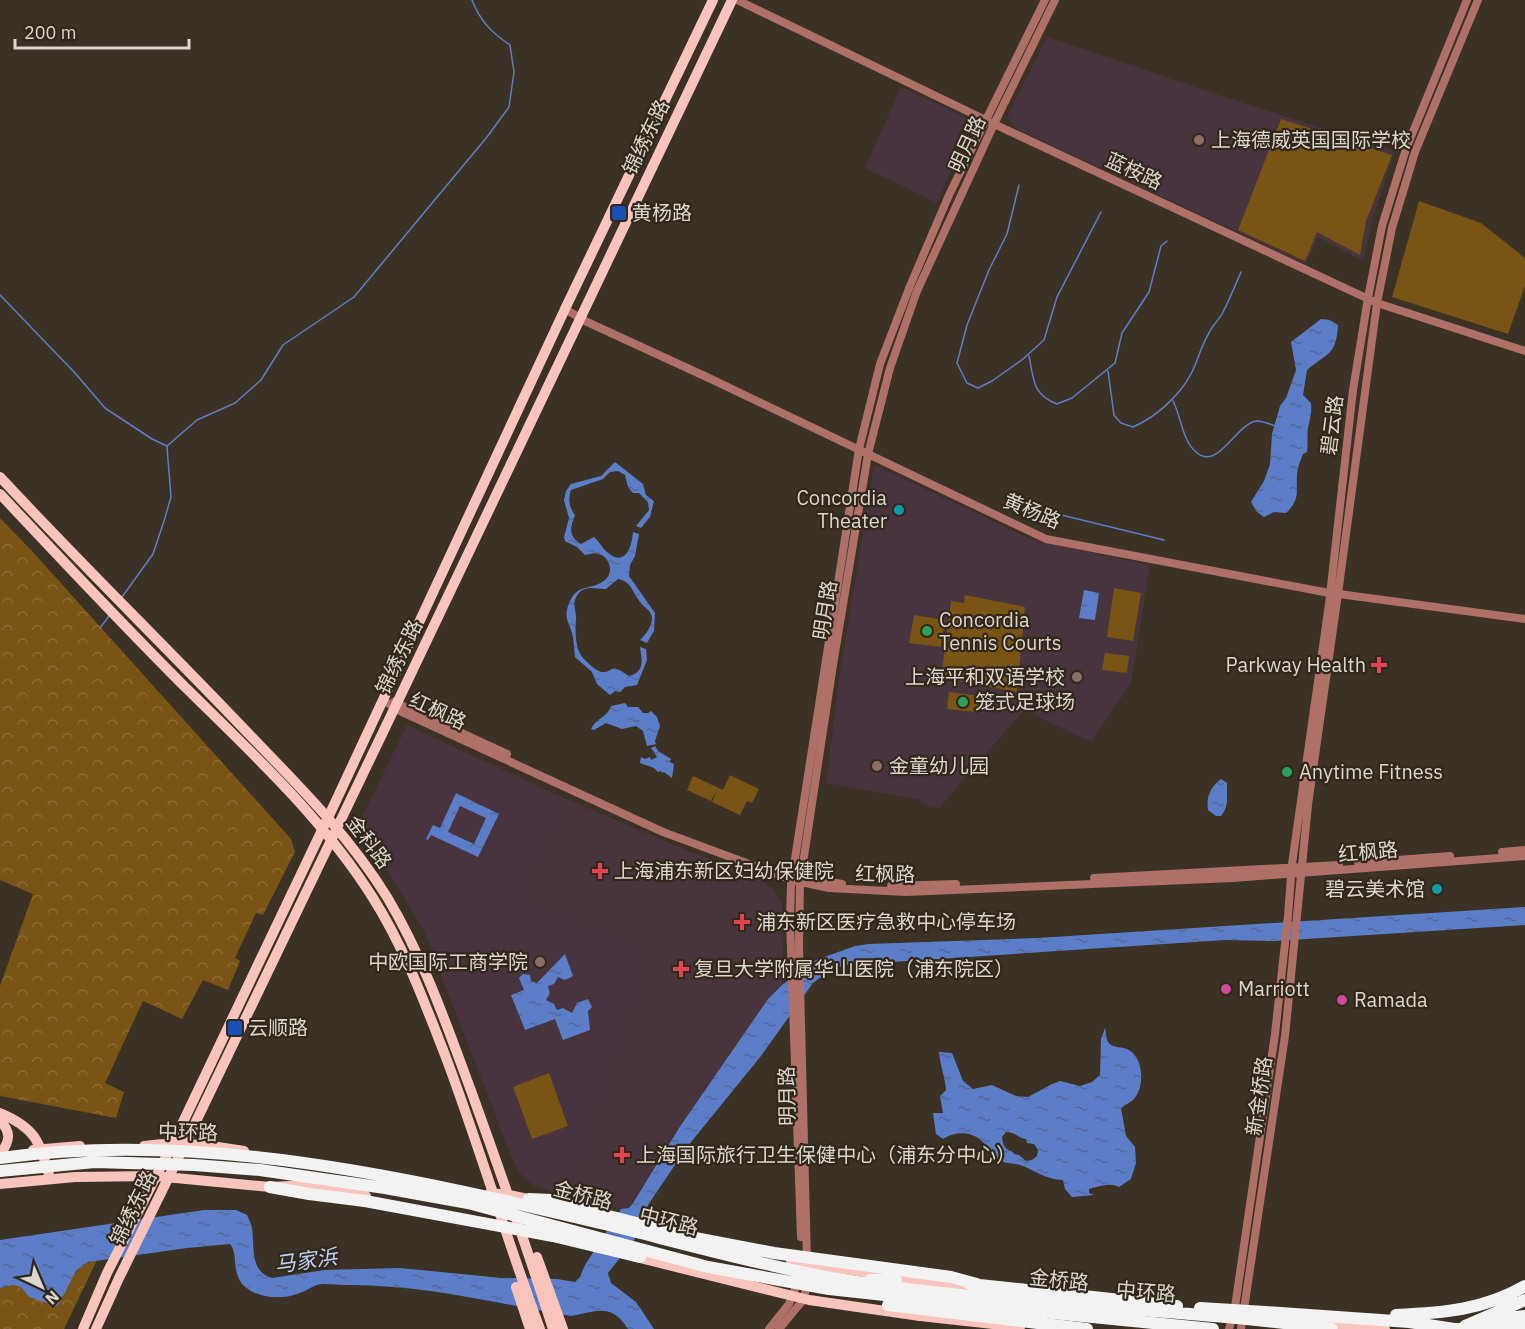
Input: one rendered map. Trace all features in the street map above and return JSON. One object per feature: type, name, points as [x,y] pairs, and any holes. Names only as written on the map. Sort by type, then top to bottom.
[{"type":"highway","name":"中环路","points":[[0,1156],[91,1150],[231,1153],[424,1184],[740,1258],[854,1281],[1026,1301],[1290,1327],[1332,1329]]},
{"type":"highway","name":"中环路","points":[[0,1171],[95,1162],[260,1170],[386,1188],[468,1203],[708,1268],[829,1289],[1213,1329]]},
{"type":"highway","points":[[270,1187],[365,1201],[553,1236],[676,1264],[708,1268]]},
{"type":"highway","points":[[529,1199],[551,1200],[601,1216],[752,1249],[951,1277],[977,1284]]},
{"type":"highway","points":[[728,1271],[766,1285],[819,1296],[1087,1329]]},
{"type":"highway","points":[[854,1281],[896,1280],[977,1284],[1196,1308],[1409,1322],[1454,1329],[1525,1328]]},
{"type":"highway","points":[[1337,1317],[1437,1313],[1468,1309],[1494,1301],[1525,1286]]},
{"type":"highway","points":[[1459,1329],[1525,1300]]},
{"type":"highway","points":[[1196,1308],[1290,1327]]},
{"type":"highway","points":[[1483,1329],[1507,1318],[1525,1316]]},
{"type":"main road","name":"锦绣东路","points":[[83,1329],[107,1273],[154,1176],[173,1143],[328,818],[565,309],[713,0]]},
{"type":"main road","name":"锦绣东路","points":[[96,1329],[732,0]]},
{"type":"main road","name":"金科路","points":[[0,477],[107,598],[278,780],[357,873],[411,970],[469,1118],[512,1255],[540,1329]]},
{"type":"main road","name":"金科路","points":[[0,494],[107,598]]},
{"type":"main road","name":"金科路","points":[[122,614],[213,695],[337,828],[387,897],[426,973],[520,1225],[553,1329]]},
{"type":"main road","points":[[0,1113],[19,1121],[38,1141],[45,1179]]},
{"type":"main road","points":[[0,1120],[12,1125],[38,1149]]},
{"type":"main road","points":[[0,1120],[8,1130],[9,1136],[9,1143],[0,1156]]},
{"type":"main road","name":"金桥路","points":[[38,1149],[105,1145],[141,1147],[186,1143],[346,1166],[529,1199]]},
{"type":"main road","points":[[0,1156],[38,1149]]},
{"type":"main road","points":[[0,1184],[45,1179],[154,1176],[270,1187],[308,1185],[520,1225],[799,1298],[920,1316],[1042,1329]]},
{"type":"main road","name":"金桥路","points":[[601,1216],[674,1237],[804,1263],[975,1289],[1129,1306],[1229,1325]]},
{"type":"main road","points":[[528,1249],[537,1256],[563,1329]]},
{"type":"main road","points":[[512,1255],[510,1263],[512,1274],[530,1329]]},
{"type":"main road","points":[[1242,1323],[1290,1327]]},
{"type":"main road","points":[[1229,1325],[1242,1323],[1385,1329]]},
{"type":"street","name":"蓝桉路","points":[[737,0],[1377,303],[1525,351]]},
{"type":"street","name":"明月路","points":[[798,1026],[792,968],[790,913],[868,454],[890,368],[917,291],[1045,0]]},
{"type":"street","name":"明月路","points":[[799,1298],[804,1263],[798,1026],[799,907],[796,879],[859,449],[880,364],[910,286],[950,195],[1056,0]]},
{"type":"street","name":"碧云路","points":[[1334,593],[1353,390],[1382,226],[1406,149],[1467,0]]},
{"type":"street","name":"碧云路","points":[[1296,871],[1309,793],[1334,593],[1377,303],[1392,228],[1415,152],[1478,0]]},
{"type":"street","name":"黄杨路","points":[[565,309],[579,318],[1046,539],[1334,593],[1525,619]]},
{"type":"street","name":"红枫路","points":[[383,700],[663,832],[796,879],[855,890],[906,892],[1296,871],[1524,853]]},
{"type":"street","points":[[1524,853],[1525,839]]},
{"type":"street","name":"新金桥路","points":[[1229,1325],[1235,1307],[1289,949],[1296,871]]},
{"type":"street","name":"新金桥路","points":[[1242,1323],[1285,1036],[1289,949]]},
{"type":"street","points":[[769,1329],[789,1304],[799,1298]]},
{"type":"street","points":[[779,1329],[799,1298]]},
{"type":"shaded area","name":"上海德威英国国际学校","points":[[1047,37],[1395,151],[1373,218],[1363,261],[1318,237],[1306,264],[1015,128],[1007,116]]},
{"type":"shaded area","points":[[901,87],[973,121],[937,203],[865,168]]},
{"type":"shaded area","points":[[874,465],[1033,540],[1150,565],[1131,683],[1091,742],[1024,710],[939,808],[921,804],[921,800],[826,783],[840,671]]},
{"type":"shaded area","name":"中欧国际工商学院","points":[[407,725],[562,797],[516,894],[644,957],[568,1196],[534,1186],[522,1176],[514,1163],[424,931],[382,862],[357,827]]},
{"type":"shaded area","points":[[562,797],[757,878],[773,888],[784,914],[782,985],[768,999],[679,1128],[629,1208],[621,1209],[568,1196],[644,957],[516,894]]},
{"type":"green space","points":[[1281,119],[1392,155],[1366,221],[1360,255],[1317,232],[1305,261],[1238,230]]},
{"type":"green space","points":[[1419,201],[1481,223],[1525,258],[1525,286],[1508,334],[1392,297]]},
{"type":"green space","points":[[0,518],[291,839],[295,852],[263,915],[256,913],[235,958],[240,961],[228,990],[203,980],[182,1019],[143,1001],[105,1083],[124,1092],[116,1118],[0,1096],[0,986],[33,894],[0,880]]},
{"type":"green space","points":[[1114,588],[1141,593],[1133,641],[1107,637]]},
{"type":"green space","points":[[965,595],[1025,607],[1017,692],[941,678],[951,601],[964,603]]},
{"type":"green space","name":"Concordia Tennis Courts","points":[[914,615],[945,620],[941,647],[909,643]]},
{"type":"green space","points":[[1105,653],[1129,656],[1127,673],[1102,670]]},
{"type":"green space","name":"笼式足球场","points":[[949,692],[979,696],[977,712],[947,709]]},
{"type":"green space","points":[[730,775],[759,789],[752,803],[747,801],[740,815],[712,802],[717,790],[711,801],[687,790],[693,776],[723,790]]},
{"type":"green space","points":[[549,1073],[568,1126],[532,1139],[513,1087]]},
{"type":"green space","points":[[97,1260],[64,1329],[0,1329],[0,1288],[13,1285],[21,1287],[30,1297],[59,1304],[77,1271],[82,1266]]},
{"type":"water","points":[[1321,319],[1330,320],[1338,325],[1337,335],[1330,352],[1307,370],[1303,395],[1311,403],[1311,412],[1307,452],[1303,454],[1298,468],[1296,497],[1286,513],[1274,512],[1264,517],[1256,511],[1251,502],[1264,481],[1270,464],[1272,434],[1280,406],[1286,398],[1296,370],[1291,342]]},
{"type":"water","points":[[615,462],[643,484],[646,495],[654,501],[650,517],[641,528],[636,526],[649,510],[648,502],[639,493],[633,493],[628,487],[625,475],[618,471],[610,472],[603,479],[571,490],[569,500],[575,515],[571,528],[572,535],[581,544],[594,537],[607,552],[619,558],[623,557],[629,549],[633,532],[639,534],[629,576],[655,613],[654,631],[647,643],[640,640],[652,622],[651,614],[626,582],[618,579],[606,589],[585,589],[575,600],[577,647],[594,668],[602,672],[612,669],[620,670],[629,676],[638,672],[640,668],[642,661],[640,647],[646,649],[647,660],[637,685],[625,687],[620,692],[615,691],[610,695],[597,684],[592,672],[575,657],[573,636],[567,614],[568,606],[575,593],[605,580],[608,577],[610,566],[603,556],[585,555],[577,547],[565,541],[569,518],[564,500],[571,484],[601,476]]},
{"type":"water","points":[[1084,590],[1099,593],[1095,620],[1079,618]]},
{"type":"water","points":[[625,703],[628,707],[638,707],[643,713],[651,711],[657,717],[660,726],[656,744],[647,746],[643,731],[636,726],[622,729],[606,723],[594,730],[591,729],[611,706]]},
{"type":"water","points":[[655,746],[674,764],[672,778],[664,772],[658,772],[640,763],[641,757],[645,759],[650,757],[651,760],[657,757],[651,748]]},
{"type":"water","points":[[1221,779],[1227,783],[1227,804],[1221,816],[1216,816],[1208,810],[1208,801],[1212,788]]},
{"type":"water","points":[[456,793],[499,814],[478,857],[431,835],[428,840],[426,839],[433,825],[440,828]],"holes":[[[460,806],[486,818],[474,844],[448,832]]]},
{"type":"water","points":[[1525,907],[1525,925],[1275,941],[1225,940],[846,965],[829,971],[813,983],[761,1056],[687,1147],[648,1205],[649,1216],[634,1240],[608,1273],[611,1283],[636,1302],[654,1329],[628,1329],[622,1321],[609,1312],[596,1311],[571,1316],[458,1295],[401,1288],[323,1284],[288,1296],[263,1296],[251,1291],[239,1280],[230,1244],[88,1262],[76,1271],[56,1306],[29,1297],[21,1287],[13,1285],[0,1288],[0,1240],[204,1210],[236,1210],[247,1215],[252,1228],[256,1264],[265,1275],[272,1278],[325,1270],[400,1268],[502,1278],[557,1279],[575,1282],[621,1209],[629,1208],[633,1203],[679,1128],[768,999],[782,985],[816,960],[855,946],[869,944],[1038,938]]},
{"type":"water","points":[[565,954],[573,976],[565,980],[558,977],[554,984],[548,986],[550,993],[546,1000],[554,1004],[557,1010],[563,1008],[572,1013],[577,1003],[588,999],[592,1007],[588,1011],[590,1030],[563,1040],[555,1019],[525,1030],[511,995],[524,990],[519,978],[523,974],[530,975],[531,981],[537,983]]},
{"type":"water","points":[[1105,1028],[1110,1044],[1127,1049],[1134,1054],[1141,1074],[1137,1095],[1121,1108],[1126,1136],[1135,1147],[1136,1163],[1131,1179],[1119,1187],[1101,1186],[1089,1189],[1089,1193],[1094,1195],[1072,1197],[1065,1189],[1063,1180],[1046,1177],[1020,1165],[998,1160],[982,1141],[973,1135],[958,1133],[943,1139],[936,1134],[933,1113],[943,1113],[940,1096],[946,1090],[939,1052],[952,1053],[963,1081],[973,1089],[992,1085],[1016,1096],[1028,1097],[1060,1081],[1080,1086],[1092,1082],[1100,1075],[1101,1039]],"holes":[[[1009,1132],[1026,1139],[1027,1143],[1034,1144],[1038,1150],[1037,1156],[1026,1161],[1006,1148],[1002,1137]]]},
{"type":"waterway","points":[[0,295],[75,373],[105,408],[152,439],[167,446],[197,420],[235,403],[261,380],[283,345],[354,297],[487,137],[509,107],[514,72],[510,45],[487,26],[472,0]]},
{"type":"waterway","points":[[1019,185],[1007,234],[989,270],[967,325],[957,363],[967,383],[978,388],[1023,359],[1044,340],[1057,297],[1101,212]]},
{"type":"waterway","points":[[1029,356],[1033,379],[1038,391],[1057,404],[1072,398],[1115,363],[1122,333],[1149,292],[1161,246],[1167,241]]},
{"type":"waterway","points":[[1108,371],[1114,415],[1121,423],[1133,427],[1153,416],[1171,401],[1186,383],[1207,337],[1225,309],[1241,272]]},
{"type":"waterway","points":[[1173,401],[1191,447],[1204,456],[1212,456],[1219,452],[1249,424],[1259,421],[1275,426]]},
{"type":"waterway","points":[[122,597],[153,554],[164,521],[171,497],[167,447]]},
{"type":"waterway","points":[[1049,512],[1164,540]]},
{"type":"waterway","points":[[100,628],[109,616]]},
{"type":"place","name":"上海德威英国国际学校","points":[[1199,140]]},
{"type":"place","name":"黄杨路","points":[[619,213]]},
{"type":"place","name":"Concordia Theater","points":[[899,510]]},
{"type":"place","name":"Concordia Tennis Courts","points":[[927,631]]},
{"type":"place","name":"Parkway Health","points":[[1379,665]]},
{"type":"place","name":"上海平和双语学校","points":[[1077,677]]},
{"type":"place","name":"笼式足球场","points":[[963,702]]},
{"type":"place","name":"金童幼儿园","points":[[877,766]]},
{"type":"place","name":"Anytime Fitness","points":[[1287,772]]},
{"type":"place","name":"上海浦东新区妇幼保健院","points":[[600,871]]},
{"type":"place","name":"碧云美术馆","points":[[1437,889]]},
{"type":"place","name":"浦东新区医疗急救中心停车场","points":[[742,922]]},
{"type":"place","name":"中欧国际工商学院","points":[[540,962]]},
{"type":"place","name":"复旦大学附属华山医院（浦东院区）","points":[[681,969]]},
{"type":"place","name":"Marriott","points":[[1226,989]]},
{"type":"place","name":"Ramada","points":[[1342,1000]]},
{"type":"place","name":"云顺路","points":[[235,1028]]},
{"type":"place","name":"上海国际旅行卫生保健中心（浦东分中心）","points":[[622,1155]]},
{"type":"water label","name":"马家浜","points":[[306,1261]]}]
